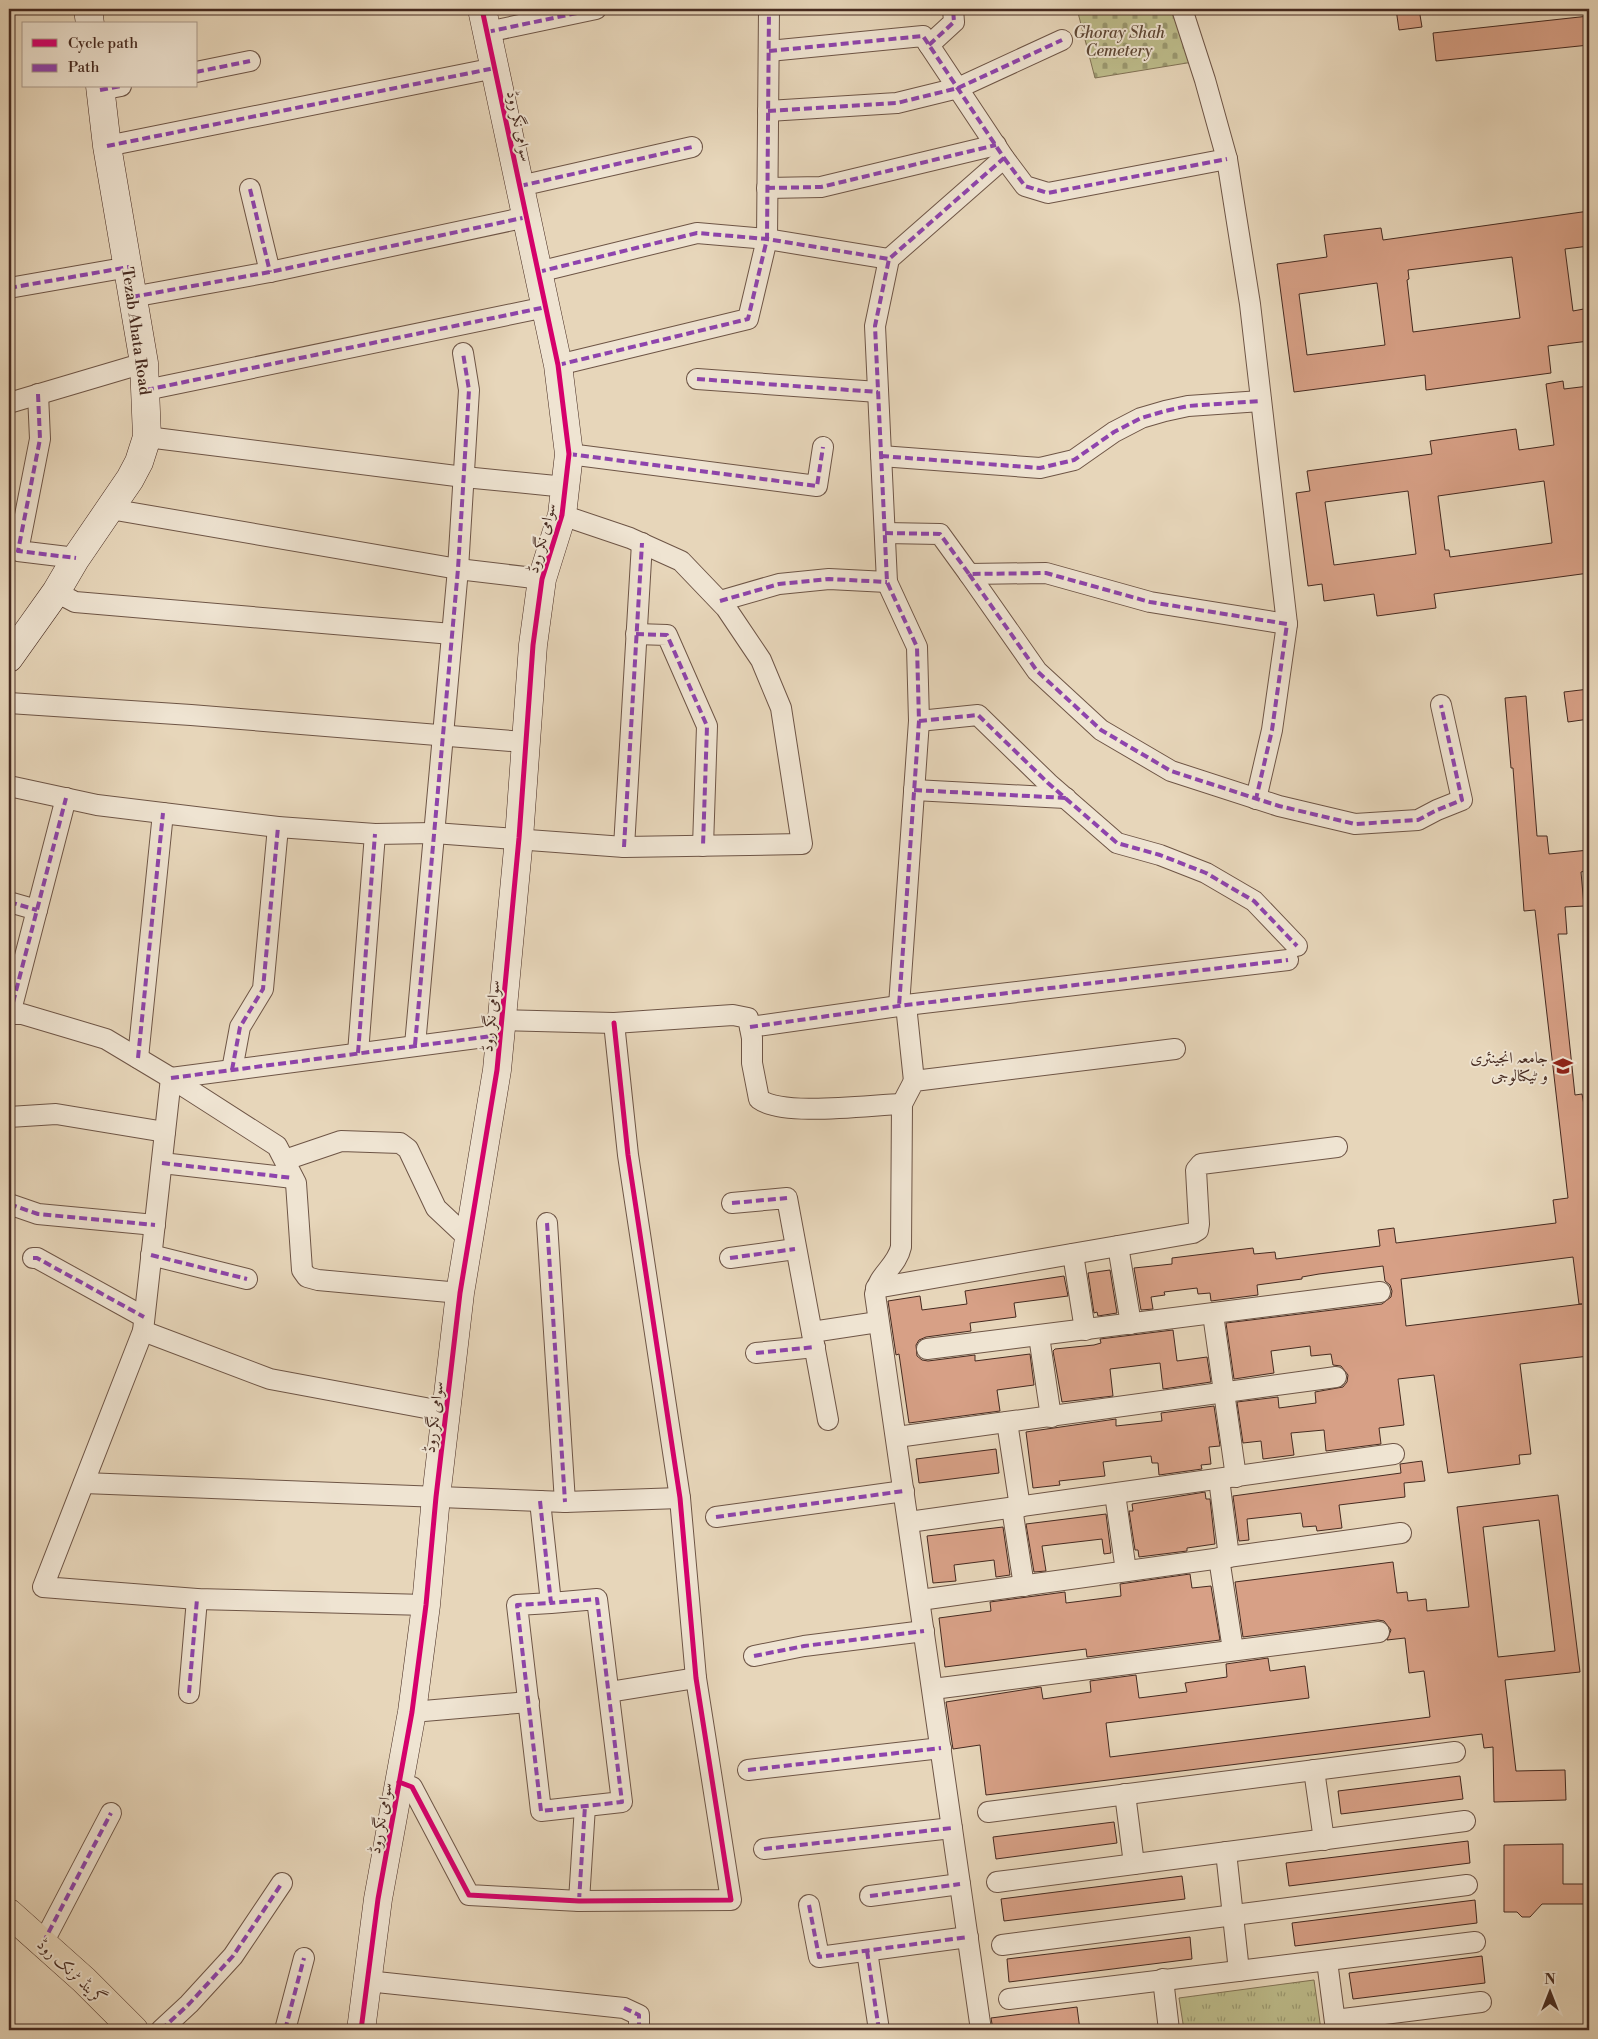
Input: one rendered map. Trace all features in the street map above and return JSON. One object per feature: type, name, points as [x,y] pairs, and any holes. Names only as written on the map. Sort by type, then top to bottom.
[{"type":"main road","name":"گرینڈ ٹرنک روڈ","points":[[9,1913],[84,1980],[134,2030]]},
{"type":"street","points":[[88,9],[90,22]]},
{"type":"street","points":[[485,21],[596,9]]},
{"type":"street","points":[[558,365],[748,319],[767,239],[770,9]]},
{"type":"street","points":[[929,45],[954,22],[953,9]]},
{"type":"street","points":[[1182,9],[1205,80],[1227,160],[1249,296],[1288,624],[1272,730],[1256,799]]},
{"type":"street","name":"سوامی نگر روڈ","points":[[360,2030],[378,1899],[412,1712],[426,1605],[436,1497],[460,1293],[497,1070],[519,838],[524,742],[533,645],[542,579],[562,515],[569,454],[558,365],[485,21]]},
{"type":"street","points":[[769,50],[923,36],[1000,152],[1025,186],[1048,193],[1227,160]]},
{"type":"street","points":[[768,112],[897,103],[958,88],[1062,40]]},
{"type":"street","points":[[198,72],[250,61]]},
{"type":"street","points":[[106,146],[495,68]]},
{"type":"street","name":"Tezab Ahata Road","points":[[9,658],[56,592],[76,558],[110,509],[139,462],[147,437],[144,363],[106,146],[107,88]]},
{"type":"street","points":[[520,186],[692,147]]},
{"type":"street","points":[[767,188],[821,187],[1000,152]]},
{"type":"street","points":[[981,2030],[875,1294],[876,1288],[896,1262],[901,1247],[902,1104],[914,1081],[902,1005],[918,721],[917,647],[887,582],[875,326],[889,260],[1000,152]]},
{"type":"street","points":[[250,189],[270,272]]},
{"type":"street","points":[[132,297],[270,272],[527,217]]},
{"type":"street","points":[[538,272],[697,233],[767,239],[889,260]]},
{"type":"street","points":[[9,288],[128,267]]},
{"type":"street","points":[[146,390],[546,307]]},
{"type":"street","points":[[415,1045],[458,569],[469,390],[463,353]]},
{"type":"street","points":[[9,403],[144,363]]},
{"type":"street","points":[[697,379],[878,392]]},
{"type":"street","points":[[38,394],[40,439],[14,549],[76,558]]},
{"type":"street","points":[[881,456],[1040,468],[1074,460],[1114,432],[1141,418],[1157,413],[1188,406],[1261,401]]},
{"type":"street","points":[[147,437],[464,477],[566,487]]},
{"type":"street","points":[[569,454],[817,486],[823,447]]},
{"type":"street","points":[[110,509],[458,569],[542,579]]},
{"type":"street","points":[[9,786],[97,805],[278,827],[375,834],[434,833],[624,847],[802,844],[781,708],[761,660],[720,601],[681,561],[642,543],[562,515]]},
{"type":"street","points":[[885,533],[940,534],[1037,670],[1101,730],[1171,771],[1256,799],[1355,824],[1418,820],[1462,800],[1441,705]]},
{"type":"street","points":[[624,847],[642,543]]},
{"type":"street","points":[[969,574],[1046,573],[1150,602],[1288,624]]},
{"type":"street","points":[[720,601],[787,583],[829,579],[887,582]]},
{"type":"street","points":[[56,592],[74,602],[452,634]]},
{"type":"street","points":[[636,634],[667,635],[707,726],[703,846]]},
{"type":"street","points":[[9,703],[524,742]]},
{"type":"street","points":[[750,1027],[1293,953],[1254,901],[1206,873],[1160,855],[1117,843],[978,715],[918,721]]},
{"type":"street","points":[[914,790],[1066,798]]},
{"type":"street","points":[[66,798],[9,1014],[22,1014],[106,1039],[277,1146],[296,1183],[302,1270],[307,1277],[318,1280],[460,1293]]},
{"type":"street","points":[[138,1058],[163,813]]},
{"type":"street","points":[[232,1070],[240,1027],[263,989],[278,827]]},
{"type":"street","points":[[358,1053],[375,834]]},
{"type":"street","points":[[9,902],[37,910]]},
{"type":"street","points":[[171,1078],[415,1045],[501,1027],[614,1023],[733,1015],[748,1018],[752,1038],[752,1063],[759,1099],[766,1104],[796,1108],[902,1104]]},
{"type":"street","points":[[400,1782],[412,1787],[469,1894],[579,1901],[732,1900],[696,1678],[680,1498],[628,1155],[614,1023]]},
{"type":"street","points":[[914,1081],[1175,1049]]},
{"type":"street","points":[[171,1078],[144,1324],[44,1586],[197,1599],[426,1605]]},
{"type":"street","points":[[9,1117],[56,1114],[165,1132]]},
{"type":"street","points":[[284,1160],[341,1140],[400,1143],[408,1149],[436,1208],[469,1239]]},
{"type":"street","points":[[876,1288],[1193,1233],[1198,1230],[1200,1224],[1196,1170],[1201,1164],[1337,1147]]},
{"type":"street","points":[[162,1163],[293,1178]]},
{"type":"street","points":[[732,1203],[787,1198],[828,1420]]},
{"type":"street","points":[[9,1204],[38,1214],[155,1225]]},
{"type":"street","points":[[547,1223],[565,1502]]},
{"type":"street","points":[[1118,1246],[1131,1324]]},
{"type":"street","points":[[730,1258],[795,1249]]},
{"type":"street","points":[[1073,1254],[1084,1330]]},
{"type":"street","points":[[151,1255],[247,1279]]},
{"type":"street","points":[[33,1258],[37,1258],[144,1324],[270,1379],[447,1412]]},
{"type":"street","points":[[927,1350],[1380,1292]]},
{"type":"street","points":[[1213,1314],[1223,1392],[1227,1478],[1224,1558],[1233,1650]]},
{"type":"street","points":[[756,1353],[878,1322]]},
{"type":"street","points":[[1039,1336],[1051,1417]]},
{"type":"street","points":[[896,1437],[1336,1376]]},
{"type":"street","points":[[1007,1422],[1024,1586]]},
{"type":"street","points":[[909,1522],[1394,1454]]},
{"type":"street","points":[[84,1483],[565,1502],[680,1498]]},
{"type":"street","points":[[716,1517],[904,1491]]},
{"type":"street","points":[[1115,1494],[1126,1572]]},
{"type":"street","points":[[540,1501],[551,1603]]},
{"type":"street","points":[[920,1600],[1401,1534]]},
{"type":"street","points":[[190,1693],[197,1599]]},
{"type":"street","points":[[597,1599],[609,1692],[622,1802],[541,1811],[517,1605],[597,1599]]},
{"type":"street","points":[[754,1656],[804,1646],[924,1631]]},
{"type":"street","points":[[933,1689],[1379,1632]]},
{"type":"street","points":[[609,1692],[696,1678]]},
{"type":"street","points":[[412,1712],[528,1702]]},
{"type":"street","points":[[748,1770],[941,1748]]},
{"type":"street","points":[[988,1812],[1455,1752]]},
{"type":"street","points":[[1314,1770],[1324,1840]]},
{"type":"street","points":[[1125,1794],[1134,1864]]},
{"type":"street","points":[[579,1901],[585,1806]]},
{"type":"street","points":[[43,1943],[111,1813]]},
{"type":"street","points":[[997,1882],[1465,1821]]},
{"type":"street","points":[[764,1849],[952,1828]]},
{"type":"street","points":[[1226,1852],[1239,1971]]},
{"type":"street","points":[[161,2030],[190,2004],[233,1956],[282,1882]]},
{"type":"street","points":[[870,1896],[960,1884]]},
{"type":"street","points":[[1002,1945],[1467,1885]]},
{"type":"street","points":[[809,1905],[819,1957],[968,1937]]},
{"type":"street","points":[[1009,1999],[1474,1942]]},
{"type":"street","points":[[867,1951],[879,2030]]},
{"type":"street","points":[[285,2030],[304,1958]]},
{"type":"street","points":[[1327,1961],[1335,2025],[1481,2002]]},
{"type":"street","points":[[1163,1980],[1169,2030]]},
{"type":"street","points":[[367,1981],[624,2008],[639,2015],[639,2030]]},
{"type":"green space","name":"Ghoray Shah Cemetery","points":[[1077,9],[1176,9],[1193,62],[1095,78]]},
{"type":"green space","points":[[1314,1980],[1321,2030],[1184,2030],[1179,1998]]},
{"type":"building","points":[[1396,9],[1419,9],[1422,27],[1399,30]]},
{"type":"building","points":[[1589,16],[1589,45],[1436,61],[1433,33]]},
{"type":"building","points":[[1589,211],[1589,246],[1565,249],[1573,311],[1589,308],[1589,341],[1548,346],[1551,373],[1426,390],[1425,375],[1294,392],[1277,264],[1327,257],[1324,235],[1381,228],[1383,240]],"holes":[[[1512,257],[1520,318],[1413,332],[1407,280],[1409,279],[1408,270]],[[1377,283],[1385,345],[1307,355],[1299,294]]]},
{"type":"building","points":[[1563,381],[1564,389],[1589,386],[1589,573],[1434,594],[1436,608],[1377,616],[1374,594],[1324,601],[1322,584],[1308,586],[1296,493],[1310,491],[1307,471],[1432,454],[1430,441],[1516,429],[1519,450],[1554,445],[1546,384]],"holes":[[[1544,481],[1552,543],[1450,557],[1449,550],[1445,550],[1438,496]],[[1408,491],[1416,554],[1334,565],[1325,502]]]},
{"type":"building","points":[[1589,689],[1589,719],[1568,722],[1564,692]]},
{"type":"building","points":[[1526,696],[1537,836],[1547,836],[1549,854],[1589,850],[1589,870],[1581,872],[1584,906],[1565,907],[1567,934],[1558,934],[1575,1095],[1582,1094],[1587,1121],[1589,1121],[1589,1356],[1520,1364],[1531,1454],[1519,1455],[1520,1464],[1448,1473],[1434,1375],[1398,1379],[1404,1425],[1379,1428],[1381,1444],[1326,1451],[1324,1430],[1291,1433],[1294,1455],[1263,1459],[1261,1441],[1243,1443],[1237,1402],[1278,1397],[1279,1408],[1316,1403],[1315,1392],[1343,1387],[1347,1382],[1348,1375],[1341,1366],[1333,1365],[1331,1354],[1311,1356],[1310,1346],[1271,1351],[1274,1373],[1234,1379],[1226,1323],[1382,1304],[1391,1297],[1392,1291],[1390,1285],[1385,1281],[1383,1266],[1319,1274],[1302,1277],[1302,1279],[1257,1285],[1258,1295],[1211,1301],[1210,1293],[1198,1294],[1197,1288],[1164,1292],[1165,1295],[1151,1297],[1153,1309],[1141,1310],[1134,1268],[1172,1264],[1172,1258],[1253,1248],[1254,1254],[1275,1252],[1276,1259],[1380,1246],[1378,1230],[1394,1228],[1396,1243],[1556,1223],[1553,1200],[1568,1198],[1535,910],[1524,911],[1513,768],[1511,768],[1505,698]],"holes":[[[1573,1257],[1579,1304],[1582,1304],[1406,1326],[1401,1279]]]},
{"type":"building","points":[[1110,1270],[1117,1313],[1098,1316],[1097,1312],[1094,1313],[1088,1273]]},
{"type":"building","points":[[1064,1276],[1068,1296],[1014,1303],[1016,1317],[970,1323],[971,1331],[926,1337],[919,1340],[916,1345],[917,1356],[922,1360],[928,1361],[975,1355],[975,1361],[1030,1354],[1034,1385],[997,1390],[1000,1411],[909,1423],[899,1354],[896,1355],[888,1301],[920,1296],[922,1310],[967,1304],[965,1291]]},
{"type":"building","points":[[1173,1330],[1177,1361],[1207,1357],[1211,1382],[1163,1389],[1160,1363],[1110,1369],[1113,1396],[1062,1402],[1053,1351],[1055,1349],[1094,1345],[1101,1343],[1100,1339]]},
{"type":"building","points":[[1214,1406],[1220,1446],[1209,1447],[1211,1464],[1201,1465],[1202,1469],[1159,1475],[1158,1463],[1152,1463],[1151,1456],[1103,1462],[1105,1476],[1059,1481],[1060,1485],[1033,1488],[1026,1432],[1116,1419],[1116,1426],[1162,1421],[1161,1413]]},
{"type":"building","points":[[996,1449],[999,1473],[919,1483],[916,1459]]},
{"type":"building","points":[[1422,1461],[1425,1481],[1404,1483],[1405,1497],[1339,1505],[1342,1528],[1317,1531],[1316,1526],[1303,1527],[1301,1513],[1247,1519],[1249,1540],[1239,1541],[1233,1496],[1401,1473],[1400,1464]]},
{"type":"building","points":[[1205,1492],[1206,1499],[1210,1499],[1215,1544],[1187,1548],[1187,1551],[1139,1557],[1138,1550],[1135,1550],[1129,1511],[1133,1511],[1132,1504]]},
{"type":"building","points":[[1558,1495],[1580,1672],[1505,1680],[1516,1771],[1565,1770],[1566,1800],[1494,1802],[1493,1747],[1484,1748],[1482,1734],[986,1795],[980,1745],[953,1749],[946,1702],[1041,1687],[1043,1699],[1091,1692],[1090,1681],[1136,1675],[1139,1698],[1187,1692],[1185,1683],[1227,1677],[1226,1664],[1268,1658],[1270,1671],[1305,1666],[1309,1698],[1106,1723],[1110,1757],[1430,1717],[1424,1671],[1409,1673],[1405,1638],[1387,1640],[1391,1630],[1384,1621],[1378,1620],[1243,1637],[1235,1582],[1393,1562],[1397,1593],[1407,1592],[1408,1601],[1426,1599],[1427,1611],[1469,1607],[1457,1507]],"holes":[[[1539,1520],[1555,1651],[1498,1657],[1483,1527]]]},
{"type":"building","points":[[1106,1514],[1111,1553],[1104,1554],[1102,1539],[1042,1546],[1046,1571],[1034,1572],[1026,1524]]},
{"type":"building","points":[[1003,1527],[1010,1575],[996,1577],[994,1560],[954,1565],[956,1581],[933,1583],[927,1536]]},
{"type":"building","points":[[1190,1574],[1192,1588],[1211,1586],[1220,1640],[1087,1657],[1086,1649],[945,1667],[939,1618],[991,1611],[990,1602],[1065,1592],[1066,1603],[1121,1596],[1120,1584]]},
{"type":"building","points":[[1460,1776],[1463,1799],[1341,1814],[1338,1791]]},
{"type":"building","points":[[1114,1822],[1117,1843],[996,1859],[993,1837]]},
{"type":"building","points":[[1468,1841],[1470,1863],[1289,1886],[1286,1863]]},
{"type":"building","points":[[1563,1844],[1563,1884],[1589,1884],[1589,1904],[1542,1904],[1530,1917],[1522,1917],[1517,1912],[1504,1912],[1504,1845]]},
{"type":"building","points":[[1182,1876],[1185,1899],[1004,1921],[1001,1899]]},
{"type":"building","points":[[1475,1900],[1477,1923],[1295,1946],[1292,1923]]},
{"type":"building","points":[[1190,1937],[1192,1959],[1009,1982],[1007,1959]]},
{"type":"building","points":[[1482,1956],[1485,1983],[1353,1999],[1349,1973]]},
{"type":"building","points":[[1077,2007],[1080,2030],[993,2030],[991,2018]]},
{"type":"marked path","points":[[487,32],[596,9]]},
{"type":"marked path","points":[[558,365],[748,319],[767,239],[769,9]]},
{"type":"marked path","points":[[929,45],[954,22],[953,9]]},
{"type":"marked path","points":[[769,51],[923,36],[1004,158],[889,259],[875,326],[887,582],[917,647],[919,721],[899,1006]]},
{"type":"marked path","points":[[768,111],[897,103],[958,88],[1062,40]]},
{"type":"marked path","points":[[198,72],[250,61]]},
{"type":"marked path","points":[[107,146],[495,68]]},
{"type":"marked path","points":[[100,90],[110,88]]},
{"type":"marked path","points":[[767,188],[821,187],[996,145]]},
{"type":"marked path","points":[[520,186],[692,147]]},
{"type":"marked path","points":[[1004,158],[1025,186],[1048,193],[1227,159]]},
{"type":"marked path","points":[[250,189],[270,272]]},
{"type":"marked path","points":[[132,297],[270,272],[527,217]]},
{"type":"marked path","points":[[538,272],[697,233],[767,239],[889,259]]},
{"type":"marked path","points":[[9,288],[129,267]]},
{"type":"marked path","points":[[146,390],[546,307]]},
{"type":"marked path","points":[[415,1045],[458,569],[469,390],[463,353]]},
{"type":"marked path","points":[[697,379],[878,392]]},
{"type":"marked path","points":[[38,394],[40,439],[18,551],[76,558]]},
{"type":"marked path","points":[[881,456],[1040,468],[1074,460],[1114,432],[1141,418],[1188,406],[1261,401]]},
{"type":"marked path","points":[[569,454],[817,486],[823,447]]},
{"type":"marked path","points":[[885,533],[940,534],[969,574],[1046,573],[1150,602],[1287,624],[1272,730],[1256,799]]},
{"type":"marked path","points":[[624,847],[642,543]]},
{"type":"marked path","points":[[969,574],[1037,671],[1101,730],[1171,771],[1279,806],[1355,824],[1418,820],[1462,800],[1441,705]]},
{"type":"marked path","points":[[720,601],[779,584],[829,579],[887,582]]},
{"type":"marked path","points":[[636,634],[667,635],[707,726],[703,846]]},
{"type":"marked path","points":[[919,721],[978,715],[1048,783],[1117,843],[1160,855],[1206,873],[1254,901],[1297,946]]},
{"type":"marked path","points":[[914,790],[1066,798]]},
{"type":"marked path","points":[[10,1014],[66,798]]},
{"type":"marked path","points":[[138,1058],[163,813]]},
{"type":"marked path","points":[[232,1070],[240,1027],[263,989],[278,827]]},
{"type":"marked path","points":[[358,1053],[375,834]]},
{"type":"marked path","points":[[9,902],[37,910]]},
{"type":"marked path","points":[[750,1027],[906,1005],[1288,960]]},
{"type":"marked path","points":[[171,1078],[500,1035]]},
{"type":"marked path","points":[[162,1163],[293,1178]]},
{"type":"marked path","points":[[732,1203],[787,1198]]},
{"type":"marked path","points":[[9,1204],[38,1214],[155,1225]]},
{"type":"marked path","points":[[547,1223],[565,1502]]},
{"type":"marked path","points":[[730,1258],[795,1249]]},
{"type":"marked path","points":[[151,1255],[247,1279]]},
{"type":"marked path","points":[[33,1258],[37,1258],[144,1317]]},
{"type":"marked path","points":[[756,1353],[815,1347]]},
{"type":"marked path","points":[[716,1517],[904,1491]]},
{"type":"marked path","points":[[540,1501],[551,1603],[517,1605],[541,1811],[622,1802],[597,1599],[551,1603]]},
{"type":"marked path","points":[[189,1693],[197,1599]]},
{"type":"marked path","points":[[754,1656],[804,1646],[924,1631]]},
{"type":"marked path","points":[[748,1770],[941,1748]]},
{"type":"marked path","points":[[579,1901],[585,1806]]},
{"type":"marked path","points":[[43,1943],[111,1813]]},
{"type":"marked path","points":[[764,1849],[952,1828]]},
{"type":"marked path","points":[[161,2030],[189,2004],[233,1956],[282,1883]]},
{"type":"marked path","points":[[870,1896],[960,1884]]},
{"type":"marked path","points":[[809,1905],[819,1957],[968,1937]]},
{"type":"marked path","points":[[867,1951],[879,2030]]},
{"type":"marked path","points":[[285,2030],[304,1958]]},
{"type":"marked path","points":[[624,2008],[639,2015],[639,2030]]},
{"type":"cycle path","points":[[361,2030],[378,1899],[412,1712],[426,1605],[436,1497],[460,1293],[497,1070],[519,838],[533,645],[542,579],[562,515],[569,454],[558,365],[482,9]]},
{"type":"cycle path","points":[[399,1782],[412,1787],[469,1895],[579,1901],[731,1900],[696,1678],[680,1498],[628,1155],[614,1023]]},
{"type":"place","name":"جامعہ انجینئری و ٹیکنالوجی","points":[[1563,1066]]}]
